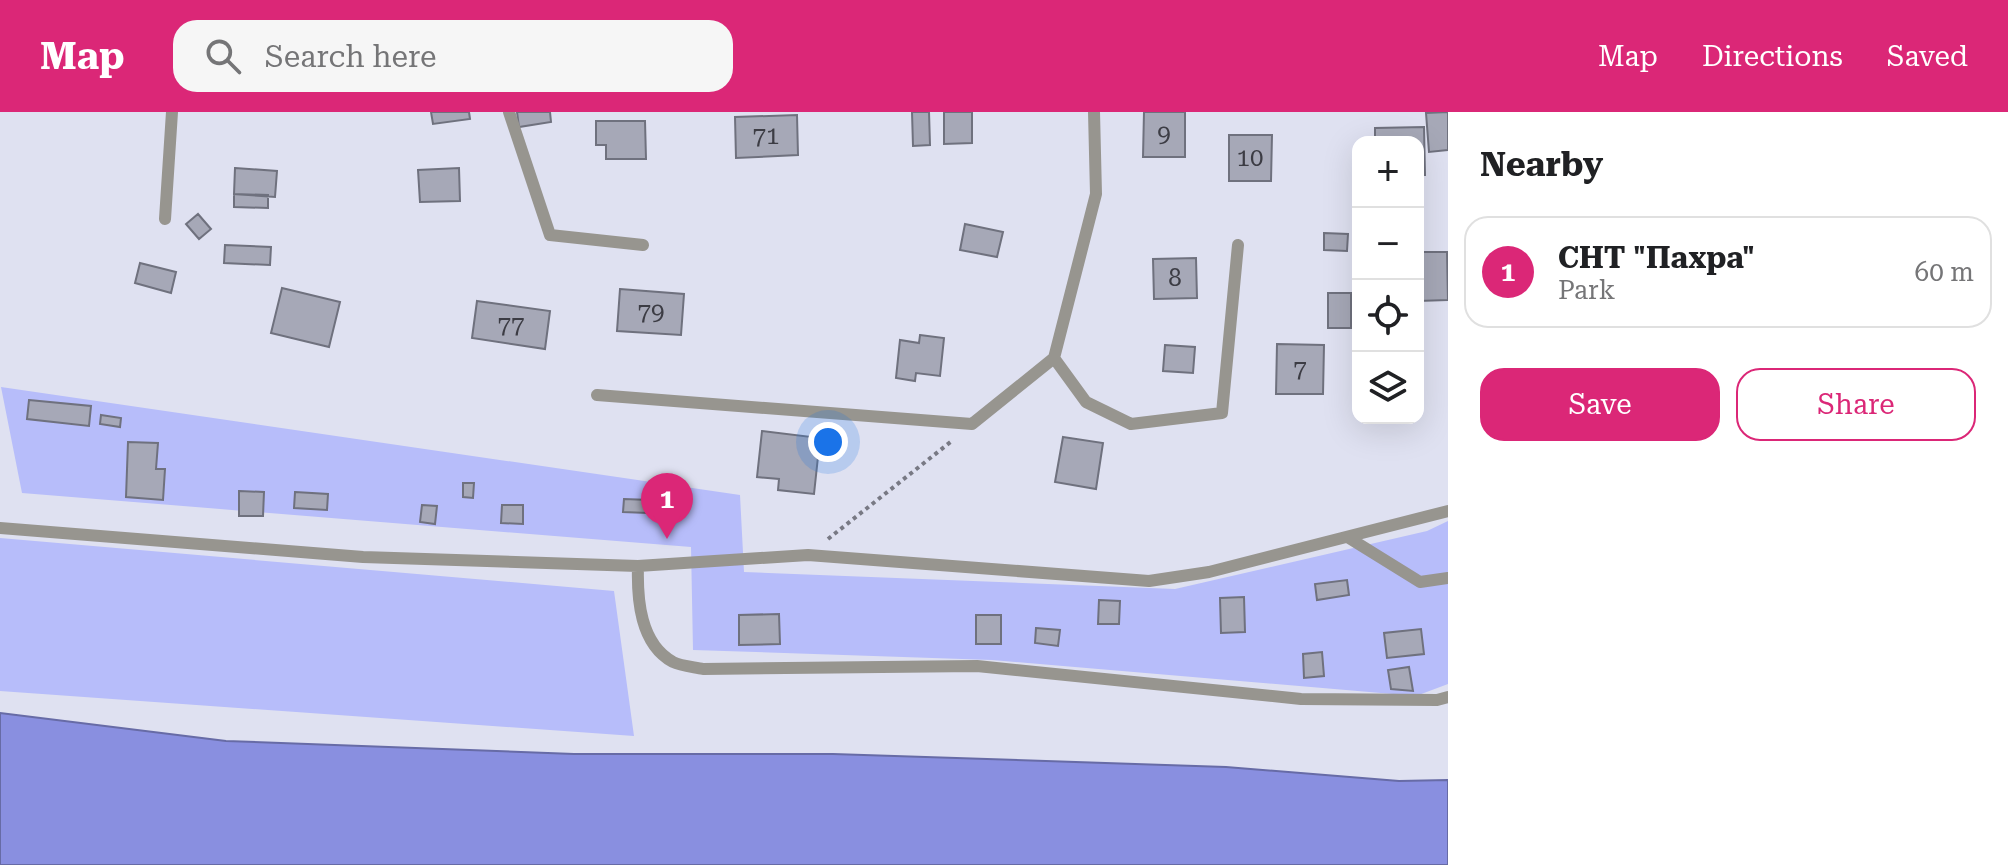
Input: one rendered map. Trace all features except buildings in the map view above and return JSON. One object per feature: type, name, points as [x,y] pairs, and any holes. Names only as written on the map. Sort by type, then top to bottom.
[{"type":"lane","points":[[165,219],[172,112]]},
{"type":"lane","points":[[509,112],[550,235],[643,245]]},
{"type":"lane","points":[[597,395],[972,424],[1054,358],[1096,194],[1094,112]]},
{"type":"lane","points":[[1054,358],[1086,402],[1131,424],[1222,413],[1238,245]]},
{"type":"lane","points":[[0,528],[363,557],[638,566],[808,555],[1149,581],[1209,572],[1448,511]]},
{"type":"lane","points":[[1349,538],[1420,582],[1448,578]]},
{"type":"lane","points":[[638,566],[638,597],[651,643],[673,662],[703,669],[977,666],[1301,699],[1437,700],[1448,697]]},
{"type":"path","points":[[808,555],[972,424]]},
{"type":"shaded area","points":[[1,387],[740,495],[744,572],[1175,589],[1427,531],[1448,521],[1448,684],[1416,696],[992,660],[693,650],[691,547],[22,493]]},
{"type":"shaded area","points":[[0,538],[614,591],[634,736],[0,691]]},
{"type":"shaded area","points":[[0,713],[226,741],[574,754],[833,754],[1226,767],[1399,781],[1448,780],[1448,865],[0,865]]},
{"type":"place","name":"СНТ \"Пахра\"","points":[[667,539]]}]
